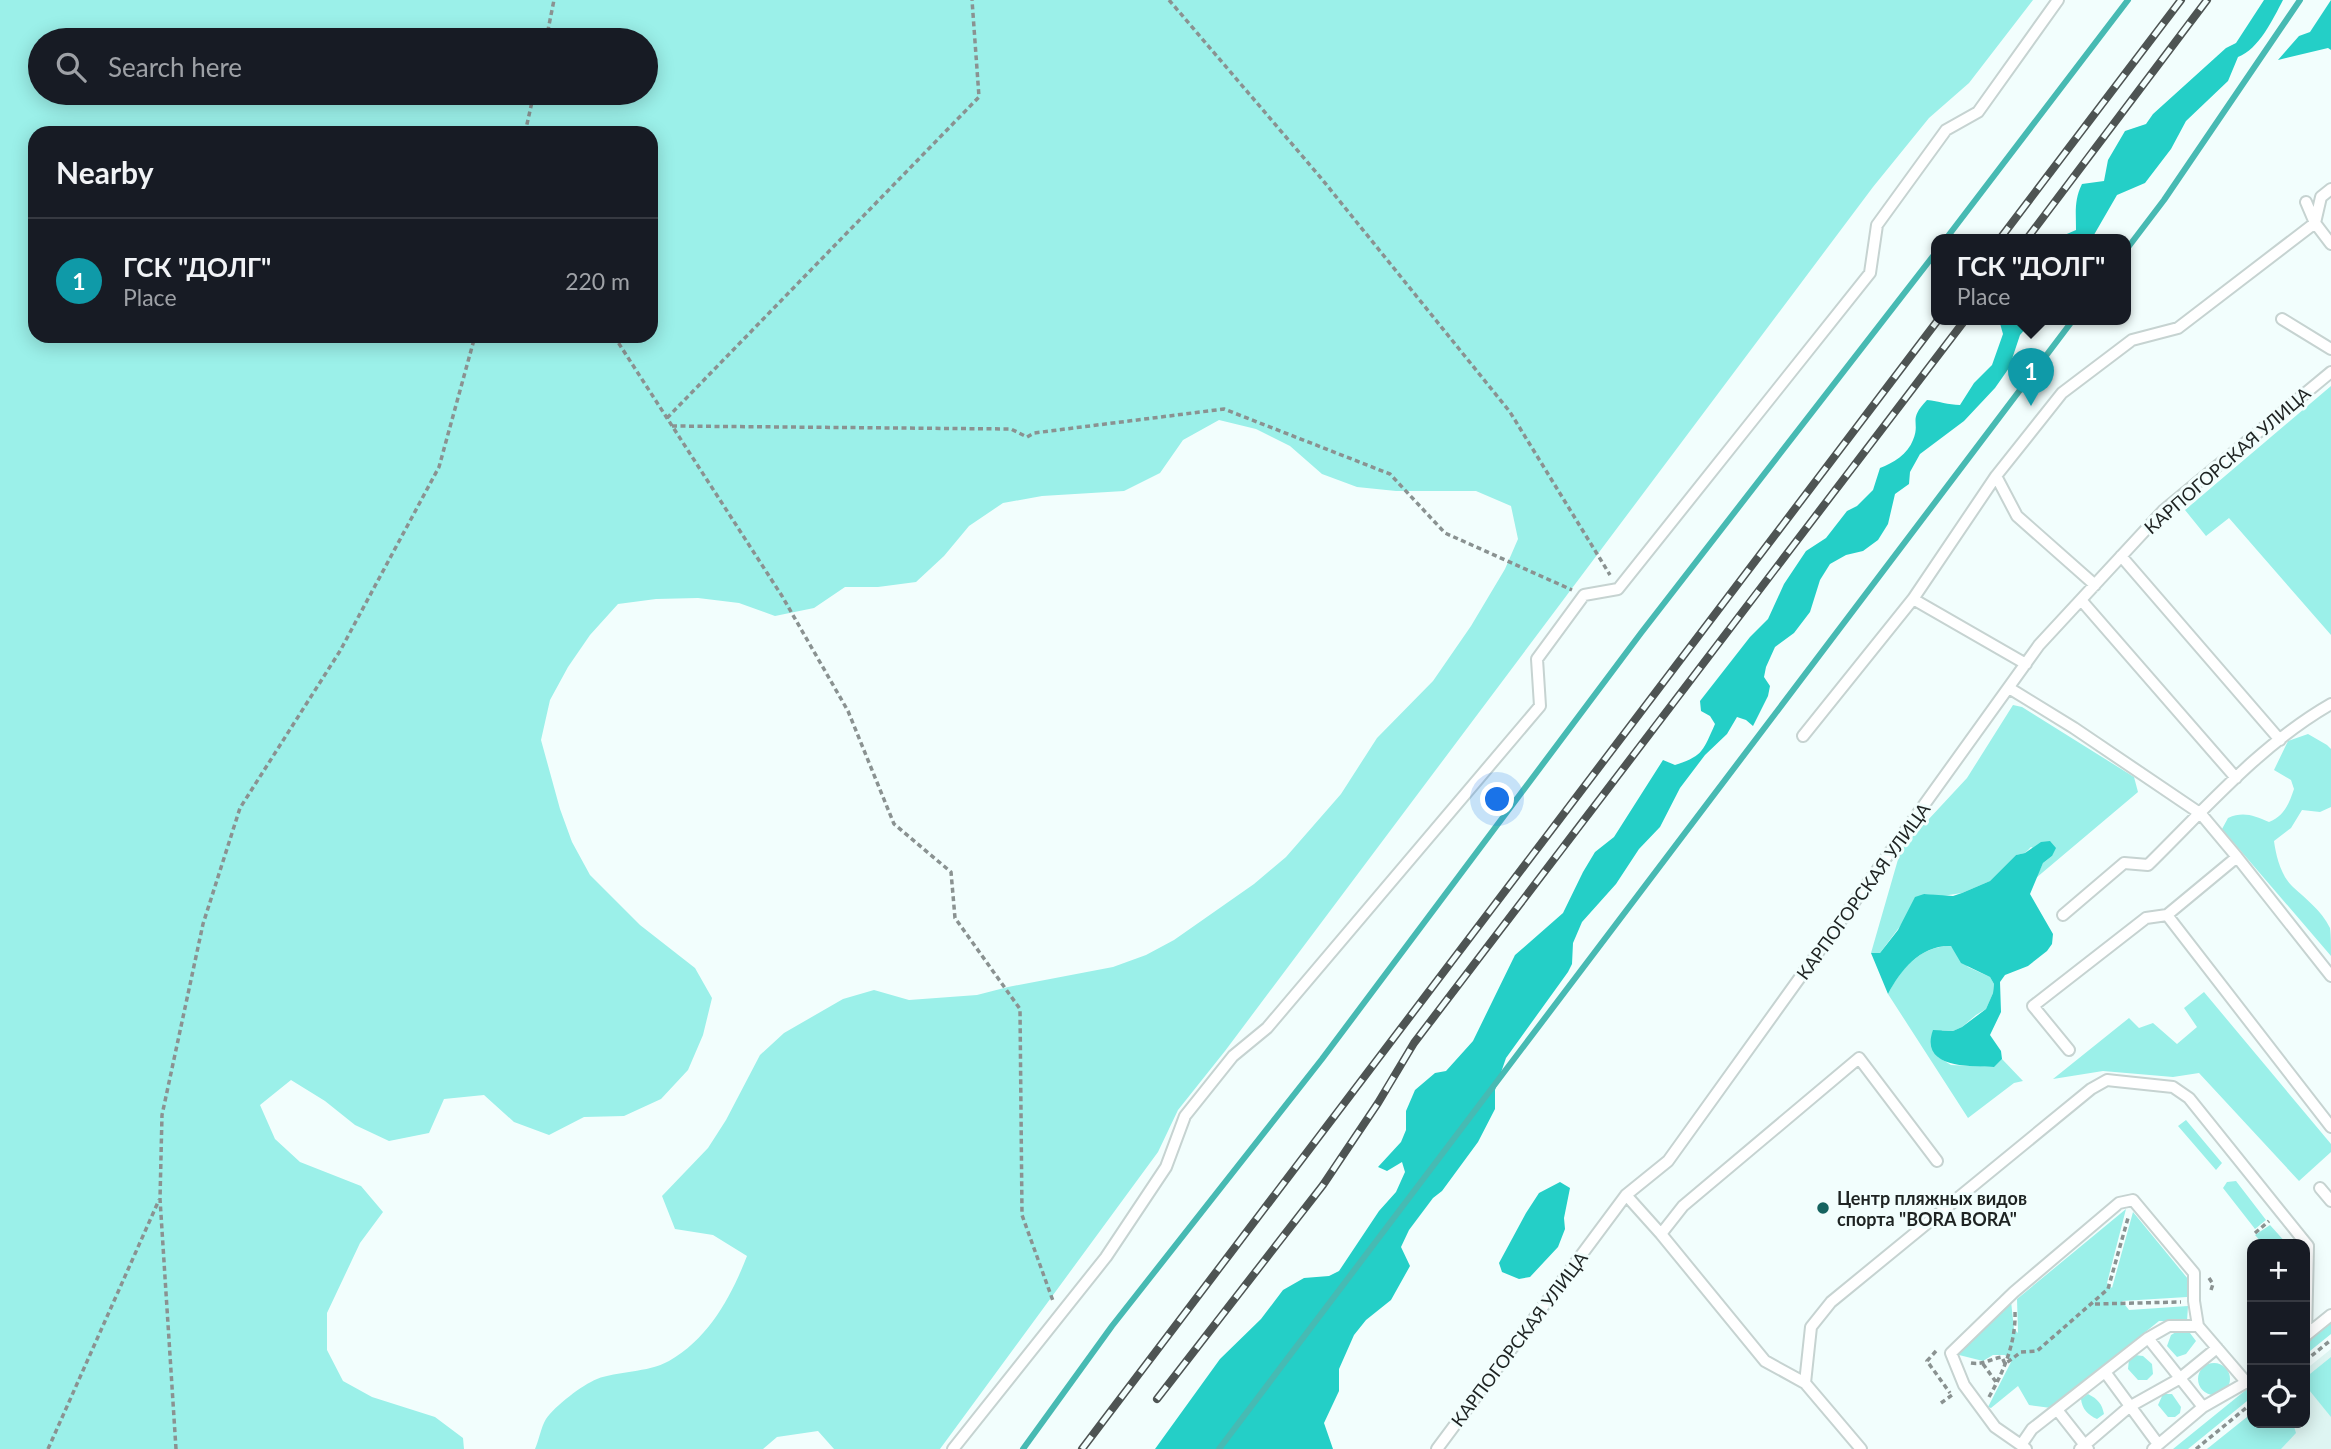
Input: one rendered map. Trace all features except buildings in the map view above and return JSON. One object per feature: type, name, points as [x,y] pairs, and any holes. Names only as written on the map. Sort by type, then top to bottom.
[{"type":"lane","points":[[953,1449],[1105,1257],[1166,1167],[1185,1116],[1233,1056],[1267,1028],[1540,706],[1537,659],[1584,595],[1618,589],[1870,273],[1877,225],[1946,130],[1978,112],[2058,0]]},
{"type":"lane","points":[[1803,736],[1913,599],[1996,476],[2062,393],[2133,340],[2178,328],[2315,223],[2321,197],[2331,190]]},
{"type":"lane","points":[[2305,202],[2315,223],[2331,244]]},
{"type":"lane","points":[[2282,319],[2331,349]]},
{"type":"lane","name":"КАРПОГОРСКАЯ УЛИЦА","points":[[1437,1449],[1626,1195],[1668,1161],[2039,645],[2163,510],[2331,372]]},
{"type":"lane","points":[[1996,476],[2017,516],[2095,585]]},
{"type":"lane","points":[[2121,556],[2280,740]]},
{"type":"lane","points":[[1913,599],[2026,664]]},
{"type":"lane","points":[[2081,600],[2236,778]]},
{"type":"lane","points":[[2009,688],[2107,750],[2200,814],[2331,976]]},
{"type":"lane","points":[[2063,915],[2124,863],[2148,865],[2236,778],[2303,720],[2331,704]]},
{"type":"lane","points":[[2068,1050],[2033,1006],[2146,918],[2167,915],[2237,857]]},
{"type":"lane","points":[[2167,915],[2331,1127]]},
{"type":"lane","points":[[1661,1234],[1683,1206],[1858,1058],[1937,1161]]},
{"type":"lane","points":[[1805,1382],[1811,1327],[1830,1302],[2091,1088],[2107,1080],[2173,1087],[2189,1098],[2308,1246],[2306,1302]]},
{"type":"lane","points":[[2320,1188],[2331,1201]]},
{"type":"lane","points":[[1626,1195],[1765,1361],[1805,1382],[1861,1449]]},
{"type":"lane","points":[[2198,1326],[2169,1326],[2148,1338],[2032,1429],[2024,1447],[1995,1427],[1964,1385],[1951,1353],[2014,1292],[2119,1203],[2133,1200],[2194,1273],[2194,1301],[2198,1326],[2247,1378]]},
{"type":"lane","points":[[2310,1332],[2331,1315]]},
{"type":"lane","points":[[2148,1338],[2203,1407]]},
{"type":"lane","points":[[2058,1411],[2084,1448],[2129,1408],[2179,1379],[2217,1348]]},
{"type":"lane","points":[[2105,1372],[2156,1447],[2203,1407],[2247,1383]]},
{"type":"path","points":[[548,28],[554,0]]},
{"type":"path","points":[[667,418],[979,97],[972,0]]},
{"type":"path","points":[[1169,0],[1321,178],[1510,412],[1618,589]]},
{"type":"path","points":[[527,126],[531,105]]},
{"type":"path","points":[[177,1449],[160,1199],[162,1115],[203,924],[240,808],[340,651],[439,467],[473,343]]},
{"type":"path","points":[[619,343],[782,596],[848,711],[894,824],[951,872],[955,918],[1020,1009],[1022,1215],[1058,1317]]},
{"type":"path","points":[[672,426],[1011,429],[1027,437],[1034,433],[1224,409],[1390,474],[1445,533],[1584,595]]},
{"type":"path","points":[[48,1449],[160,1199]]},
{"type":"path","points":[[2005,1364],[2021,1352],[2037,1350],[2108,1289],[2133,1200]]},
{"type":"path","points":[[2255,1233],[2270,1220],[2277,1228]]},
{"type":"path","points":[[2205,1273],[2213,1284],[2207,1304]]},
{"type":"path","points":[[2093,1304],[2194,1301]]},
{"type":"path","points":[[1995,1427],[1985,1405],[1997,1384],[2015,1331],[2015,1306]]},
{"type":"path","points":[[2310,1357],[2331,1340]]},
{"type":"path","points":[[1955,1361],[1983,1364],[2002,1357],[2005,1364]]},
{"type":"path","points":[[1983,1364],[1997,1384]]},
{"type":"path","points":[[1941,1403],[1952,1395]]},
{"type":"path","points":[[2196,1449],[2247,1408]]},
{"type":"shaded area","points":[[0,0],[2033,0],[1969,83],[1929,118],[1873,187],[1178,1110],[1158,1152],[940,1449],[834,1449],[818,1431],[777,1437],[763,1449],[535,1449],[546,1419],[569,1396],[597,1379],[651,1368],[669,1361],[696,1341],[726,1301],[747,1256],[713,1235],[675,1229],[662,1196],[708,1148],[760,1055],[784,1033],[843,999],[874,990],[909,1000],[977,995],[1113,967],[1146,955],[1174,940],[1254,884],[1286,857],[1341,794],[1377,738],[1433,681],[1471,626],[1505,569],[1518,539],[1511,506],[1476,491],[1396,491],[1357,487],[1322,474],[1290,446],[1256,429],[1219,420],[1183,440],[1160,473],[1124,491],[1042,496],[1003,503],[969,526],[944,556],[916,582],[878,587],[845,587],[814,608],[775,616],[739,603],[698,598],[656,599],[618,604],[590,635],[568,667],[550,700],[541,740],[560,809],[572,842],[590,875],[640,925],[695,968],[712,998],[703,1035],[688,1070],[661,1099],[624,1116],[584,1117],[549,1135],[514,1122],[484,1095],[444,1099],[429,1133],[389,1141],[355,1125],[325,1101],[291,1080],[260,1105],[275,1139],[300,1162],[361,1186],[383,1212],[360,1243],[327,1313],[327,1350],[343,1381],[372,1397],[435,1417],[463,1438],[464,1449],[0,1449]]},
{"type":"shaded area","points":[[2264,0],[2283,0],[2259,40],[2238,57],[2228,81],[2186,121],[2171,149],[2145,183],[2117,195],[2094,234],[2067,234],[2076,230],[2077,201],[2082,184],[2104,181],[2108,160],[2125,131],[2146,124],[2153,114],[2226,48],[2236,43]]},
{"type":"shaded area","points":[[2331,0],[2331,50],[2328,48],[2278,60],[2299,36],[2310,32]]},
{"type":"shaded area","points":[[2000,325],[2029,325],[2020,335],[2009,368],[1995,388],[1964,421],[1920,454],[1910,472],[1909,484],[1895,494],[1888,524],[1878,540],[1863,551],[1846,555],[1830,564],[1820,580],[1810,612],[1794,633],[1775,647],[1764,677],[1770,686],[1768,696],[1753,726],[1737,717],[1727,734],[1705,755],[1680,788],[1660,827],[1639,849],[1616,884],[1582,922],[1573,943],[1572,964],[1568,972],[1506,1058],[1495,1090],[1495,1109],[1478,1142],[1409,1230],[1401,1247],[1410,1266],[1391,1300],[1366,1320],[1354,1335],[1339,1369],[1339,1391],[1324,1423],[1333,1449],[1155,1449],[1220,1359],[1261,1319],[1283,1290],[1304,1278],[1329,1276],[1339,1271],[1379,1211],[1396,1192],[1405,1172],[1402,1162],[1387,1171],[1378,1167],[1401,1142],[1406,1130],[1406,1111],[1415,1090],[1435,1073],[1446,1071],[1473,1041],[1515,955],[1563,913],[1595,852],[1614,837],[1663,760],[1675,765],[1691,759],[1701,751],[1715,724],[1710,716],[1701,711],[1700,701],[1750,637],[1768,619],[1784,584],[1806,551],[1826,538],[1847,511],[1857,506],[1873,490],[1880,468],[1895,461],[1908,450],[1915,434],[1916,417],[1927,400],[1960,405],[1974,383],[1992,365],[2003,334]]},
{"type":"shaded area","points":[[2331,386],[2331,635],[2229,518],[2206,536],[2185,510]]},
{"type":"shaded area","points":[[2013,705],[2022,707],[2134,777],[2138,792],[2036,878],[2043,863],[2052,856],[2031,847],[2025,853],[2016,855],[1990,881],[1962,893],[1942,896],[1924,894],[1880,953],[1871,953],[1901,849],[1967,778]]},
{"type":"shaded area","points":[[2308,734],[2331,749],[2331,807],[2320,812],[2302,810],[2291,828],[2274,841],[2285,877],[2318,911],[2330,928],[2331,956],[2222,829],[2228,818],[2234,816],[2249,815],[2269,822],[2282,813],[2294,789],[2291,780],[2274,770],[2288,741]]},
{"type":"shaded area","points":[[2050,841],[2056,848],[2052,856],[2043,863],[2030,894],[2053,934],[2052,944],[2028,966],[2005,975],[2000,982],[2001,1012],[1990,1035],[2001,1051],[2002,1059],[1994,1067],[1960,1065],[1940,1059],[1933,1052],[1933,1030],[1953,1031],[1986,1009],[1993,993],[1994,984],[1990,977],[1961,963],[1951,946],[1940,947],[1921,954],[1905,968],[1888,994],[1871,953],[1880,953],[1898,930],[1915,897],[1924,894],[1953,896],[1962,893],[1990,881],[2016,855],[2025,853],[2041,842]]},
{"type":"shaded area","points":[[1951,946],[1968,967],[1990,977],[1994,984],[1993,993],[1986,1009],[1962,1027],[1953,1031],[1942,1030],[1932,1048],[1938,1057],[1951,1065],[1993,1067],[2002,1059],[2023,1081],[2014,1083],[1968,1118],[1888,994],[1905,968],[1913,961],[1930,950]]},
{"type":"shaded area","points":[[2204,992],[2331,1144],[2331,1152],[2299,1181],[2199,1073],[2173,1077],[2103,1071],[2053,1079],[2129,1018],[2139,1028],[2153,1023],[2177,1044],[2197,1027],[2184,1008]]},
{"type":"shaded area","points":[[2186,1120],[2222,1163],[2216,1170],[2178,1126]]},
{"type":"shaded area","points":[[2236,1181],[2266,1220],[2255,1229],[2223,1188],[2227,1182]]},
{"type":"shaded area","points":[[1560,1182],[1570,1188],[1564,1218],[1565,1229],[1558,1247],[1530,1277],[1519,1279],[1502,1272],[1499,1263],[1526,1213],[1539,1193]]},
{"type":"shaded area","points":[[2126,1209],[2107,1283],[2112,1288],[2133,1212],[2188,1279],[2187,1297],[2122,1301],[2129,1310],[2188,1306],[2187,1321],[2159,1321],[2051,1408],[2029,1405],[2018,1386],[1991,1408],[1988,1407],[2011,1362],[2005,1355],[1993,1355],[1983,1361],[1951,1353],[2011,1301],[2014,1329],[2018,1333],[2017,1299]]},
{"type":"shaded area","points":[[2270,1225],[2283,1239],[2259,1239],[2255,1235]]},
{"type":"shaded area","points":[[2331,1322],[2331,1334],[2310,1351],[2310,1339]]},
{"type":"shaded area","points":[[2181,1329],[2187,1329],[2196,1341],[2186,1354],[2177,1357],[2167,1346],[2171,1335]]},
{"type":"shaded area","points":[[2331,1349],[2331,1449],[2207,1449],[2247,1417],[2247,1428],[2310,1428],[2310,1366]]},
{"type":"shaded area","points":[[2135,1355],[2143,1356],[2152,1364],[2153,1374],[2147,1380],[2138,1380],[2128,1369],[2129,1359]]},
{"type":"shaded area","points":[[2331,1357],[2331,1417],[2310,1391],[2310,1374]]},
{"type":"shaded area","points":[[2214,1363],[2225,1368],[2230,1379],[2225,1390],[2214,1395],[2203,1390],[2198,1379],[2203,1368]]},
{"type":"shaded area","points":[[2247,1389],[2247,1401],[2188,1449],[2173,1449]]},
{"type":"shaded area","points":[[2088,1394],[2102,1407],[2104,1414],[2097,1419],[2088,1414],[2083,1406],[2081,1399]]},
{"type":"shaded area","points":[[2163,1394],[2172,1394],[2181,1407],[2180,1413],[2175,1417],[2168,1417],[2158,1405]]},
{"type":"shaded area","points":[[2247,1417],[2247,1428],[2294,1428],[2296,1433],[2281,1449],[2207,1449]]},
{"type":"waterway","points":[[1950,234],[2128,0]]},
{"type":"waterway","points":[[2131,243],[2164,200],[2300,0]]},
{"type":"waterway","points":[[1023,1449],[1112,1326],[1322,1059],[1641,633],[1931,259]]},
{"type":"waterway","points":[[1219,1449],[2069,325]]},
{"type":"railway","points":[[2004,234],[2181,0]]},
{"type":"railway","points":[[2031,234],[2207,0]]},
{"type":"railway","points":[[1082,1449],[1934,325]]},
{"type":"railway","points":[[1157,1399],[1323,1185],[1414,1043],[1961,325]]},
{"type":"place","name":"ГСК \"ДОЛГ\"","points":[[2031,406]]},
{"type":"place","name":"Центр пляжных видов спорта \"BORA BORA\"","points":[[1823,1208]]}]
